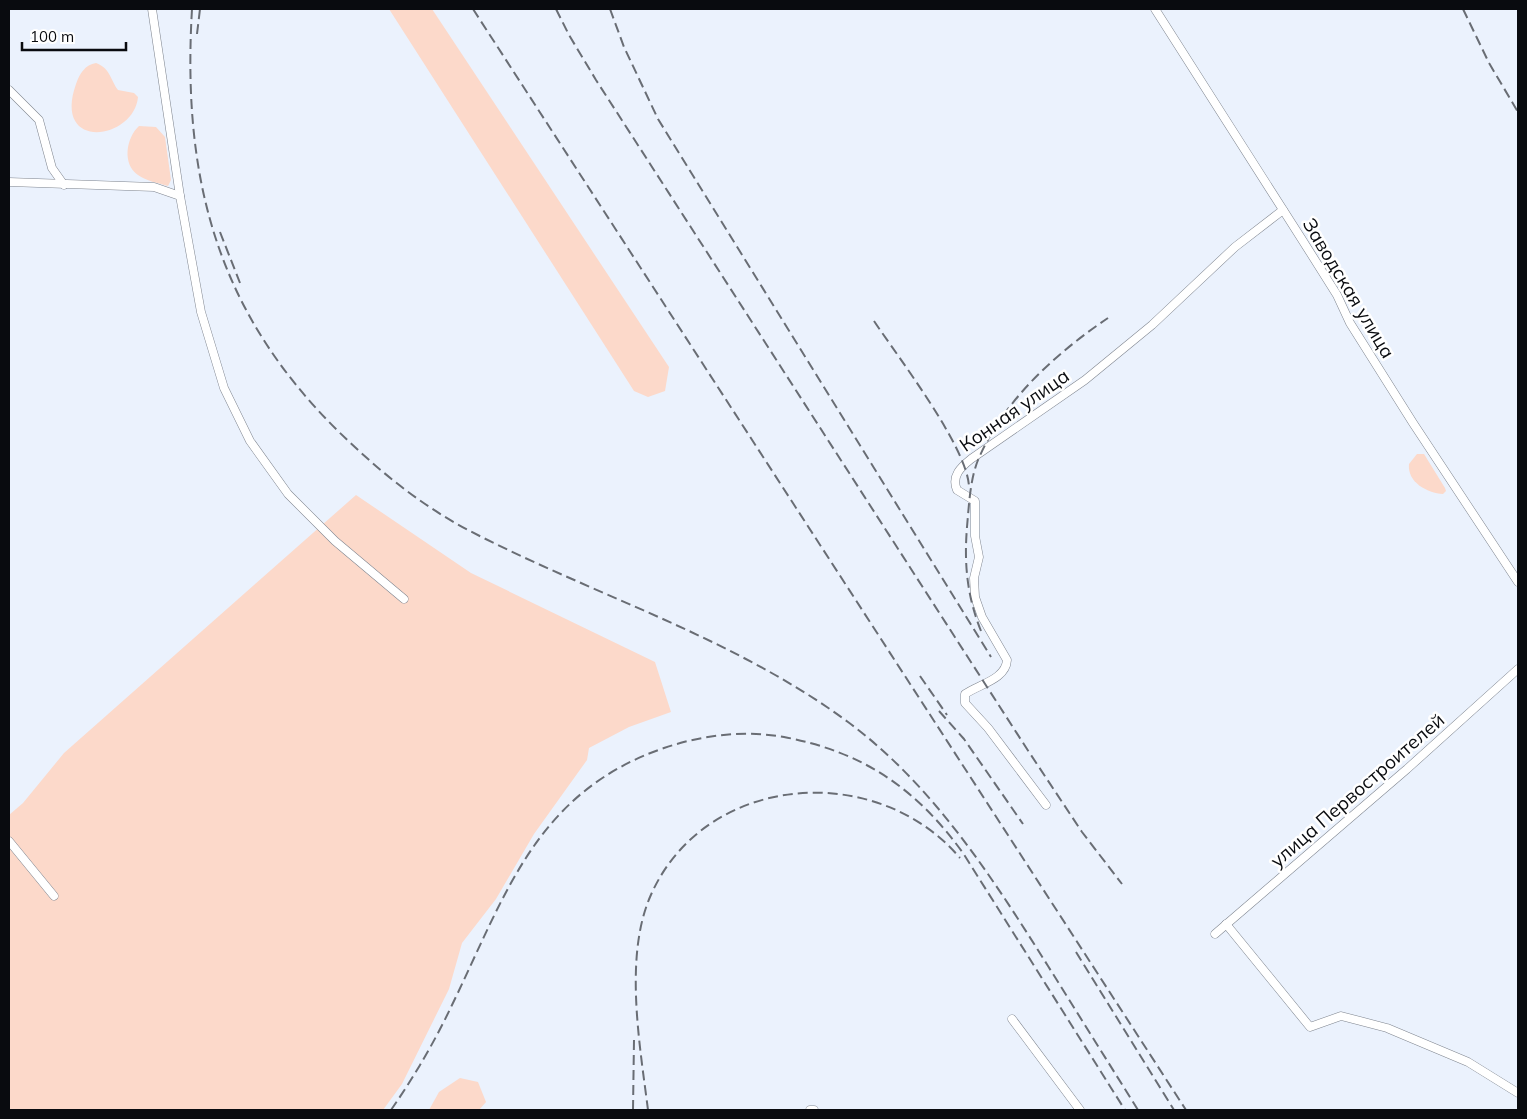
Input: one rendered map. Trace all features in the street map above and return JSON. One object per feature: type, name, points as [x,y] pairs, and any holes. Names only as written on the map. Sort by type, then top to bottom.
[{"type":"street","points":[[152,9],[180,196],[201,312],[224,388],[250,441],[288,494],[335,541],[404,599]]},
{"type":"street","name":"Заводская улица","points":[[1155,9],[1283,210],[1413,423],[1518,582]]},
{"type":"street","points":[[9,90],[39,120],[52,168],[64,185]]},
{"type":"street","points":[[9,182],[154,187],[180,196]]},
{"type":"street","name":"Конная улица","points":[[1046,805],[988,728],[964,703],[965,694],[1000,676],[1007,666],[1008,660],[977,608],[974,589],[979,558],[975,536],[974,502],[957,490],[955,480],[957,474],[964,464],[1089,376],[1152,325],[1235,247],[1283,210]]},
{"type":"street","name":"улица Первостроителей","points":[[1215,934],[1407,769],[1518,669]]},
{"type":"street","points":[[9,841],[54,896]]},
{"type":"street","points":[[1226,924],[1310,1027],[1341,1016],[1387,1028],[1468,1062],[1518,1093]]},
{"type":"street","points":[[1012,1019],[1080,1110]]},
{"type":"shaded area","points":[[389,9],[432,9],[669,367],[665,391],[648,397],[634,391]]},
{"type":"shaded area","points":[[96,63],[107,71],[118,90],[134,93],[138,97],[133,112],[123,123],[110,130],[96,132],[84,129],[75,121],[72,106],[79,76],[83,70]]},
{"type":"shaded area","points":[[139,126],[156,127],[165,137],[171,180],[168,186],[141,177],[133,170],[130,164],[128,158],[129,144],[131,137]]},
{"type":"shaded area","points":[[1417,454],[1424,454],[1445,488],[1446,491],[1443,494],[1425,489],[1411,476],[1409,464]]},
{"type":"shaded area","points":[[356,495],[471,573],[655,662],[671,712],[629,727],[589,748],[587,760],[534,834],[496,899],[462,943],[449,989],[402,1084],[383,1110],[9,1110],[9,815],[23,803],[64,753]]},
{"type":"shaded area","points":[[460,1078],[478,1082],[486,1102],[479,1110],[429,1110],[439,1092]]},
{"type":"railway","points":[[192,9],[190,70],[193,129],[202,185],[216,238],[236,289],[263,338],[297,386],[339,432],[369,460],[416,498],[450,520],[516,553],[662,618],[758,665],[804,692],[848,722],[879,747],[934,803],[983,866],[1138,1110]]},
{"type":"railway","points":[[197,34],[200,9]]},
{"type":"railway","points":[[473,9],[1186,1110]]},
{"type":"railway","points":[[556,9],[596,80],[1027,749],[1082,832],[1122,884]]},
{"type":"railway","points":[[610,9],[624,47],[658,119],[991,657]]},
{"type":"railway","points":[[1463,9],[1489,63],[1518,112]]},
{"type":"railway","points":[[220,232],[240,283]]},
{"type":"railway","points":[[981,631],[972,605],[966,554],[970,493],[978,460],[989,438],[1016,398],[1069,347],[1108,318]]},
{"type":"railway","points":[[874,321],[945,427],[966,470],[969,487]]},
{"type":"railway","points":[[920,676],[947,715]]},
{"type":"railway","points":[[939,711],[964,739],[1023,824]]},
{"type":"railway","points":[[391,1110],[439,1032],[509,887],[530,851],[555,819],[584,791],[620,767],[678,744],[708,737],[738,734],[784,737],[839,752],[885,776],[907,792],[926,810],[963,853],[1125,1110]]},
{"type":"railway","points":[[648,1110],[636,1002],[636,974],[642,921],[650,897],[675,856],[709,825],[749,804],[793,794],[839,794],[884,805],[925,826],[960,858]]},
{"type":"railway","points":[[1076,952],[1174,1110]]},
{"type":"railway","points":[[633,1110],[634,1040]]}]
